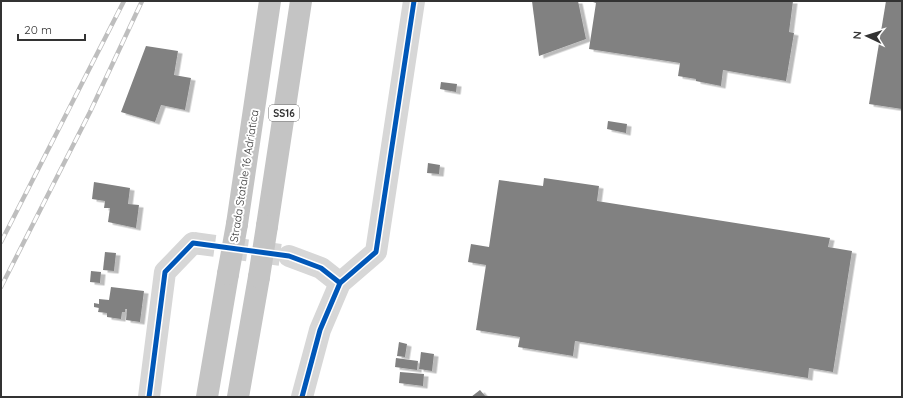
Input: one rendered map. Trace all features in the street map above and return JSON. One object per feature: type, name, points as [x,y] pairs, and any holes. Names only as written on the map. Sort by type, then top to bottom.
[{"type":"highway","name":"Strada Statale 16 Adriatica","points":[[207,397],[237,224],[270,1]]},
{"type":"highway","name":"SS16","points":[[238,397],[259,277],[301,1]]},
{"type":"street","points":[[302,397],[320,330],[340,283],[376,252],[414,1]]},
{"type":"street","points":[[149,397],[166,272],[193,243]]},
{"type":"street","points":[[289,256],[321,268],[340,283]]},
{"type":"building","points":[[532,1],[578,1],[586,39],[539,56]]},
{"type":"building","points":[[590,1],[793,1],[789,32],[794,33],[786,81],[723,70],[721,86],[678,76],[680,63],[589,49],[596,3]]},
{"type":"building","points":[[886,1],[902,1],[902,109],[869,104]]},
{"type":"building","points":[[146,46],[178,51],[174,75],[191,78],[185,110],[161,105],[155,122],[121,112]]},
{"type":"building","points":[[441,82],[457,84],[456,92],[440,89]]},
{"type":"building","points":[[608,121],[627,124],[626,133],[607,129]]},
{"type":"building","points":[[428,163],[440,165],[439,174],[427,173]]},
{"type":"building","points":[[544,178],[599,186],[597,201],[830,238],[828,247],[852,251],[833,372],[809,368],[808,378],[575,341],[573,356],[518,347],[520,337],[476,330],[486,265],[468,262],[471,244],[489,247],[499,180],[543,186]]},
{"type":"building","points":[[94,182],[130,188],[128,204],[139,205],[136,228],[108,222],[110,208],[104,208],[105,201],[92,199]]},
{"type":"building","points":[[105,252],[116,253],[114,271],[103,270]]},
{"type":"building","points":[[91,271],[101,272],[100,283],[90,282]]},
{"type":"building","points":[[111,287],[144,291],[140,322],[126,320],[127,309],[125,309],[125,312],[122,312],[121,319],[107,317],[107,313],[98,312],[99,308],[94,307],[94,303],[99,304],[99,299],[109,300]]},
{"type":"building","points":[[399,342],[407,344],[405,357],[397,356]]},
{"type":"building","points":[[421,352],[434,354],[432,371],[419,369]]},
{"type":"building","points":[[396,358],[418,361],[417,370],[395,367]]},
{"type":"building","points":[[400,372],[424,374],[423,386],[399,383]]},
{"type":"building","points":[[480,390],[486,397],[471,397]]},
{"type":"tunnel","points":[[193,243],[289,256]]},
{"type":"railway","points":[[1,242],[124,1]]},
{"type":"railway","points":[[1,287],[90,112],[142,1]]},
{"type":"cycle path","points":[[302,397],[320,330],[340,283],[376,252],[414,1]]},
{"type":"cycle path","points":[[149,397],[165,272],[193,243],[289,256],[321,268],[340,283]]}]
